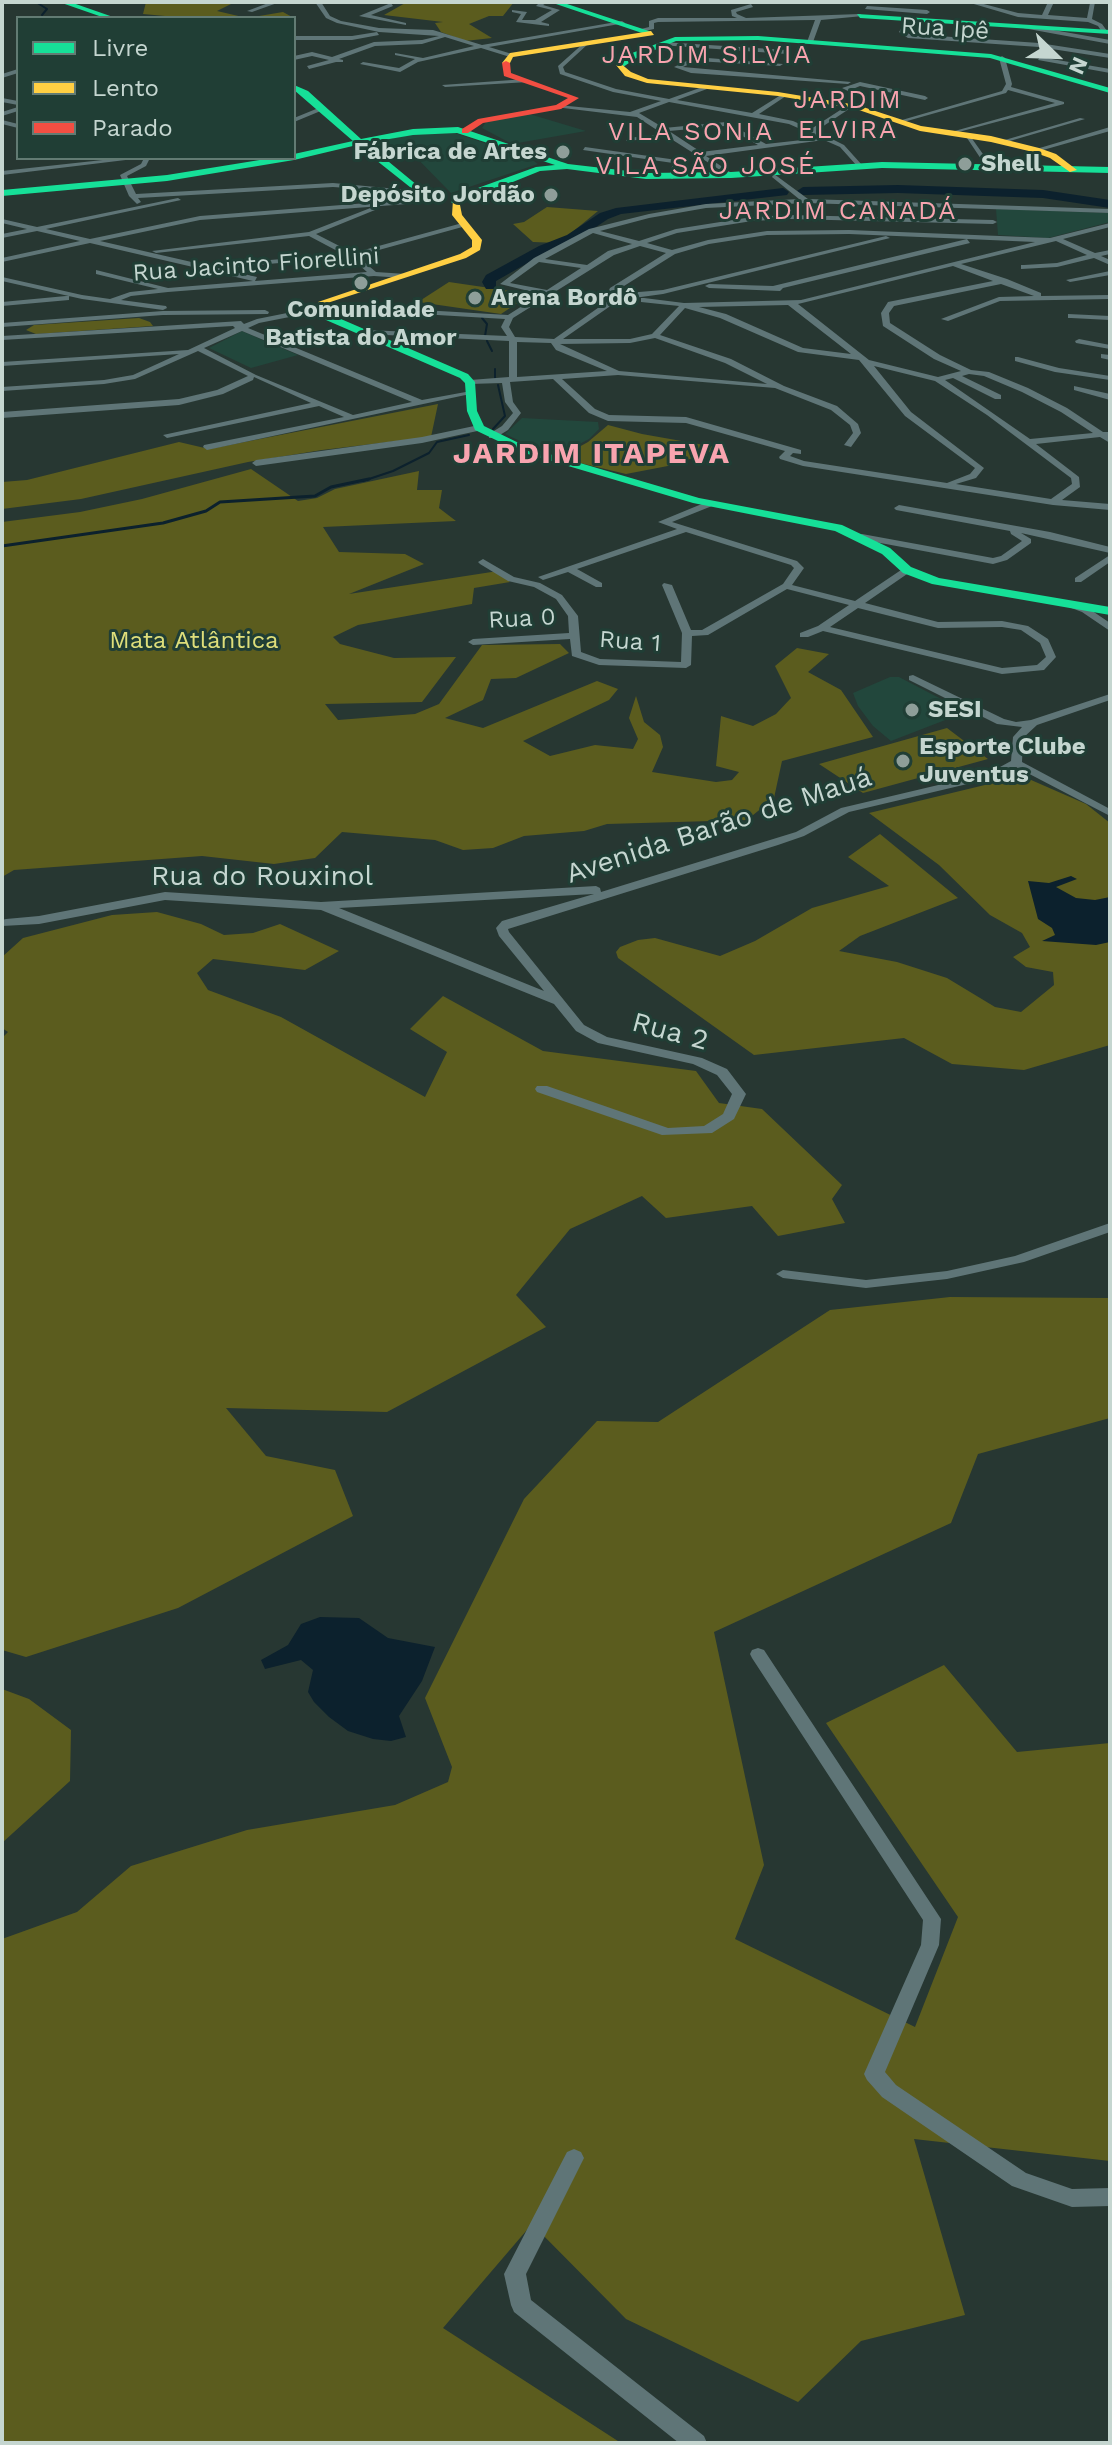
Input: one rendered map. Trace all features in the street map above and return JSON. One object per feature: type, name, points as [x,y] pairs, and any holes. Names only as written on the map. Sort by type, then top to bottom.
[{"type":"street","points":[[63,2],[106,16]]},
{"type":"street","points":[[250,11],[277,2]]},
{"type":"street","points":[[318,2],[328,17],[343,23],[379,30],[418,30]]},
{"type":"street","points":[[970,2],[1015,15],[1044,17],[1103,31]]},
{"type":"street","points":[[1001,9],[1006,2]]},
{"type":"street","points":[[1044,17],[1051,2]]},
{"type":"street","points":[[537,22],[557,10],[546,3]]},
{"type":"street","points":[[500,17],[546,3],[603,15],[657,37]]},
{"type":"street","points":[[1093,3],[1103,31]]},
{"type":"street","points":[[343,23],[391,5]]},
{"type":"street","points":[[748,20],[732,13],[751,6]]},
{"type":"street","points":[[657,37],[651,23],[655,20],[819,18],[867,9],[927,12]]},
{"type":"street","points":[[867,9],[991,45],[1110,56]]},
{"type":"street","points":[[514,11],[525,13],[518,21],[547,25]]},
{"type":"street","points":[[365,15],[478,47],[522,44],[622,23]]},
{"type":"street","points":[[573,21],[603,15]]},
{"type":"street","points":[[778,89],[780,64],[819,18]]},
{"type":"street","points":[[558,107],[575,97],[504,71],[522,44],[522,30],[560,23]]},
{"type":"street","points":[[991,45],[1025,27],[1103,31]]},
{"type":"street","points":[[296,38],[352,38],[375,35],[379,30]]},
{"type":"street","points":[[508,33],[495,35],[522,44]]},
{"type":"street","points":[[309,67],[337,60],[374,44],[422,42],[446,36]]},
{"type":"street","points":[[363,64],[400,70],[422,59],[478,47],[657,37]]},
{"type":"street","points":[[657,37],[618,66],[647,81],[705,88],[849,92]]},
{"type":"street","name":"Rua Ipê","points":[[657,37],[797,45],[991,45],[1085,84],[1110,91]]},
{"type":"street","points":[[586,43],[560,67],[562,73],[609,89],[791,122],[847,150],[859,165]]},
{"type":"street","points":[[991,45],[1009,88]]},
{"type":"street","points":[[296,58],[312,54],[337,60]]},
{"type":"street","points":[[397,54],[422,59]]},
{"type":"street","points":[[378,59],[409,64]]},
{"type":"street","points":[[780,64],[695,59],[677,67],[778,89],[809,80],[849,92],[898,122],[1036,150],[1053,156],[1073,171]]},
{"type":"street","points":[[1040,59],[1110,71]]},
{"type":"street","points":[[1085,84],[1110,78]]},
{"type":"street","points":[[754,115],[778,89],[809,80]]},
{"type":"street","points":[[445,85],[526,81]]},
{"type":"street","points":[[2,82],[13,84]]},
{"type":"street","points":[[849,92],[845,88],[860,84],[925,98]]},
{"type":"street","points":[[465,131],[491,119],[558,107],[633,113],[705,88]]},
{"type":"street","points":[[898,122],[993,96],[1009,88],[1062,103],[961,134]]},
{"type":"street","points":[[296,89],[359,142],[409,194]]},
{"type":"street","points":[[809,133],[849,92]]},
{"type":"street","points":[[296,119],[321,109]]},
{"type":"street","points":[[718,122],[726,112]]},
{"type":"street","points":[[633,113],[703,154],[731,175]]},
{"type":"street","points":[[1001,142],[1082,119]]},
{"type":"street","points":[[628,140],[718,122],[734,126],[766,147]]},
{"type":"street","points":[[1036,150],[1110,129]]},
{"type":"street","points":[[296,157],[413,132],[465,131],[563,167],[648,181],[774,176],[859,165],[992,170]]},
{"type":"street","points":[[618,134],[634,147]]},
{"type":"street","points":[[961,134],[992,170]]},
{"type":"street","points":[[703,154],[824,140]]},
{"type":"street","points":[[585,149],[677,162],[672,177]]},
{"type":"street","points":[[22,171],[42,160]]},
{"type":"street","points":[[2,173],[121,160]]},
{"type":"street","points":[[135,198],[123,175],[144,165],[146,160]]},
{"type":"street","points":[[2,236],[121,212],[135,198],[235,169],[278,160]]},
{"type":"street","points":[[135,198],[333,185],[458,200],[521,176],[563,167],[672,177],[882,167],[1110,171]]},
{"type":"street","points":[[774,176],[806,201]]},
{"type":"street","points":[[2,193],[135,198],[328,190],[409,194]]},
{"type":"street","points":[[144,252],[310,234],[409,194]]},
{"type":"street","points":[[2,389],[118,380],[153,371],[194,350],[224,327],[328,307],[477,248],[477,240],[456,212],[458,200]]},
{"type":"street","points":[[548,293],[504,284],[537,260],[592,231],[661,213],[734,204],[806,201],[1110,211]]},
{"type":"street","points":[[878,203],[878,233]]},
{"type":"street","points":[[2,260],[200,218],[379,204]]},
{"type":"street","points":[[734,204],[776,240]]},
{"type":"street","points":[[992,207],[995,237]]},
{"type":"street","points":[[256,463],[505,428],[517,413],[509,402],[511,337],[505,324],[510,317],[587,267],[636,242],[676,231],[752,219],[878,218],[993,222]]},
{"type":"street","points":[[2,221],[266,282]]},
{"type":"street","points":[[209,267],[352,255],[463,224]]},
{"type":"street","points":[[1110,225],[1054,239],[951,265],[791,303],[684,305],[611,295],[613,290],[672,252],[708,242],[767,233],[1054,239],[1110,263]]},
{"type":"street","points":[[592,231],[672,252]]},
{"type":"street","points":[[310,234],[352,255],[374,274]]},
{"type":"street","points":[[554,342],[620,298],[692,285],[894,234]]},
{"type":"street","points":[[772,289],[982,237]]},
{"type":"street","points":[[1024,267],[1057,265],[1110,252]]},
{"type":"street","points":[[799,259],[831,260]]},
{"type":"street","points":[[537,260],[587,267]]},
{"type":"street","points":[[847,260],[951,265],[1004,281],[1045,298]]},
{"type":"street","points":[[99,272],[156,284],[168,290]]},
{"type":"street","points":[[1070,280],[1110,273]]},
{"type":"street","name":"Rua Jacinto Fiorellini","points":[[113,300],[130,294],[168,290],[374,274],[403,276]]},
{"type":"street","points":[[2,279],[82,297],[183,312]]},
{"type":"street","points":[[969,372],[937,357],[886,324],[885,313],[891,304],[1004,281]]},
{"type":"street","points":[[692,285],[844,291]]},
{"type":"street","points":[[2,304],[82,297]]},
{"type":"street","points":[[945,319],[999,299],[1110,297]]},
{"type":"street","points":[[135,303],[146,308],[151,315],[179,327]]},
{"type":"street","points":[[791,303],[864,360],[908,414],[980,468],[973,476],[945,484]]},
{"type":"street","points":[[655,336],[684,305]]},
{"type":"street","points":[[684,305],[737,320],[792,348],[864,360],[938,379],[963,393],[1077,481],[1071,491],[1053,502]]},
{"type":"street","points":[[328,307],[366,332],[455,371],[470,387],[472,411],[486,432],[557,461],[709,504],[814,522],[862,537],[998,560],[1028,541],[1007,529]]},
{"type":"street","points":[[2,325],[183,312],[251,313],[328,307],[510,317]]},
{"type":"street","points":[[1071,316],[1110,318]]},
{"type":"street","points":[[2,338],[243,326],[257,321]]},
{"type":"street","points":[[18,324],[22,337]]},
{"type":"street","points":[[243,326],[422,403]]},
{"type":"street","points":[[366,332],[511,337],[554,342],[630,341],[655,336],[728,361],[781,388],[834,408],[854,424],[857,433],[848,445]]},
{"type":"street","points":[[1079,341],[1109,346]]},
{"type":"street","points":[[554,342],[559,348],[618,373]]},
{"type":"street","points":[[2,364],[194,350],[352,418]]},
{"type":"street","points":[[1018,359],[1058,370],[1110,378]]},
{"type":"street","points":[[938,379],[969,372],[986,374],[1025,390],[1108,436]]},
{"type":"street","points":[[207,447],[422,403],[470,387],[510,380],[618,373],[781,388]]},
{"type":"street","points":[[953,375],[998,397]]},
{"type":"street","points":[[2,415],[96,410],[205,396],[253,376]]},
{"type":"street","points":[[556,378],[592,411],[608,418],[686,420],[792,450],[783,457],[831,468],[1053,502],[1110,507]]},
{"type":"street","points":[[1077,388],[1110,397]]},
{"type":"street","points":[[167,435],[322,403]]},
{"type":"street","points":[[96,410],[99,423]]},
{"type":"street","points":[[1028,442],[1108,436]]},
{"type":"street","points":[[667,585],[687,633],[704,633],[786,586],[797,574],[799,568],[794,563],[663,522],[709,504]]},
{"type":"street","points":[[899,508],[1050,535],[1110,550]]},
{"type":"street","points":[[543,577],[684,530]]},
{"type":"street","points":[[862,537],[907,570],[960,586],[1110,611]]},
{"type":"street","points":[[1078,580],[1110,558]]},
{"type":"street","name":"Rua 1","points":[[483,562],[511,579],[537,585],[559,597],[573,616],[576,654],[589,660],[686,665],[687,633]]},
{"type":"street","points":[[570,569],[599,585]]},
{"type":"street","points":[[804,635],[822,628],[907,570]]},
{"type":"street","points":[[786,586],[938,625],[1002,624],[1024,628],[1044,641],[1050,661],[1028,670],[1002,671],[822,628]]},
{"type":"street","points":[[1069,604],[1085,610],[1110,628]]},
{"type":"street","name":"Rua 0","points":[[471,626],[473,646],[573,636]]},
{"type":"street","points":[[913,678],[1001,722],[1016,725],[1033,723],[1110,697]]},
{"type":"street","points":[[1001,722],[1016,742]]},
{"type":"street","points":[[1033,723],[1020,733],[1016,742],[1016,763],[1110,813]]},
{"type":"street","name":"Avenida Barão de Mauá","points":[[561,1004],[502,928],[516,919],[591,893],[787,839],[845,810],[993,775],[1016,763]]},
{"type":"street","name":"Rua do Rouxinol","points":[[6,923],[39,920],[165,896],[321,906],[591,893]]},
{"type":"street","points":[[26,929],[97,915],[165,896]]},
{"type":"street","points":[[356,919],[353,915],[356,911],[371,902]]},
{"type":"street","points":[[321,906],[529,988],[561,1004]]},
{"type":"street","points":[[529,988],[543,982]]},
{"type":"street","name":"Rua 2","points":[[542,1089],[667,1132],[707,1130],[729,1116],[739,1094],[722,1072],[697,1061],[592,1036],[580,1028],[561,1004]]},
{"type":"street","points":[[783,1274],[866,1284],[947,1275],[1019,1259],[1110,1227]]},
{"type":"street","points":[[758,1654],[932,1919],[930,1945],[874,2074],[889,2091],[1019,2180],[1072,2198],[1110,2197]]},
{"type":"street","points":[[574,2158],[515,2274],[522,2305],[696,2443]]},
{"type":"shaded area","points":[[526,113],[586,131],[512,144],[482,128],[486,122]]},
{"type":"shaded area","points":[[455,133],[538,164],[451,193],[406,147],[379,150],[371,143],[409,135]]},
{"type":"shaded area","points":[[996,209],[1110,213],[1110,222],[1048,238],[998,235]]},
{"type":"shaded area","points":[[242,331],[298,355],[251,368],[209,348]]},
{"type":"shaded area","points":[[522,418],[598,422],[599,429],[589,439],[568,450],[551,448],[546,453],[505,434]]},
{"type":"shaded area","name":"SESI","points":[[890,677],[899,677],[966,712],[891,741],[873,726],[858,706],[853,693]]},
{"type":"green space","points":[[146,2],[235,2],[217,11],[238,16],[165,16],[143,14]]},
{"type":"green space","points":[[407,2],[514,2],[503,16],[489,16],[469,24],[492,38],[465,41],[441,32],[435,23],[443,22],[384,15]]},
{"type":"green space","points":[[283,12],[290,16],[259,16]]},
{"type":"green space","points":[[547,207],[598,211],[559,243],[533,242],[513,224],[524,222]]},
{"type":"green space","name":"Arena Bordô","points":[[449,282],[531,294],[501,314],[418,302]]},
{"type":"green space","points":[[139,318],[153,326],[36,334],[26,330],[34,325]]},
{"type":"green space","points":[[438,404],[431,437],[248,462],[81,499],[2,509],[2,482],[27,480],[179,442],[209,449]]},
{"type":"green space","points":[[608,425],[721,448],[673,465],[626,474],[559,458],[588,442]]},
{"type":"green space","name":"Mata Atlântica","points":[[251,469],[298,501],[317,498],[335,489],[419,471],[417,490],[442,490],[439,508],[456,521],[323,527],[339,552],[405,554],[424,564],[349,594],[498,571],[510,582],[474,588],[472,604],[358,625],[333,637],[340,644],[394,658],[456,657],[422,702],[325,704],[338,720],[415,714],[439,704],[482,645],[560,644],[569,653],[516,678],[491,679],[483,700],[445,718],[483,728],[597,681],[618,689],[609,700],[523,741],[550,756],[595,745],[633,749],[638,739],[629,718],[636,696],[644,722],[660,735],[663,747],[652,772],[716,782],[732,780],[739,772],[716,766],[721,716],[753,726],[776,714],[791,698],[775,666],[797,648],[829,654],[808,672],[841,690],[873,737],[782,761],[774,798],[747,820],[607,824],[584,831],[524,836],[493,848],[463,850],[435,840],[342,832],[315,858],[274,864],[202,856],[14,870],[2,877],[2,522],[80,512],[142,499]]},
{"type":"green space","name":"Esporte Clube Juventus","points":[[947,728],[988,759],[863,793],[819,764]]},
{"type":"green space","points":[[1022,776],[1086,804],[1110,823],[1110,1045],[1024,1070],[952,1064],[904,1038],[754,1055],[618,958],[616,952],[620,947],[655,938],[720,956],[755,941],[812,908],[889,886],[848,857],[880,834],[958,898],[860,936],[839,951],[897,962],[947,978],[995,1007],[1021,1012],[1054,985],[1053,972],[1026,967],[1013,957],[1030,947],[1022,933],[990,915],[939,865],[869,813]]},
{"type":"green space","points":[[157,912],[201,924],[224,935],[253,933],[280,924],[339,951],[305,970],[213,959],[197,973],[208,990],[281,1017],[425,1097],[447,1052],[410,1029],[443,996],[543,1051],[696,1071],[719,1103],[762,1109],[842,1185],[832,1199],[845,1223],[778,1236],[752,1206],[666,1218],[642,1196],[570,1229],[516,1295],[546,1327],[387,1412],[226,1408],[266,1456],[335,1470],[353,1516],[178,1608],[26,1657],[2,1650],[2,1038],[8,1032],[2,1028],[2,957],[23,938],[112,915]]},
{"type":"green space","points":[[950,1297],[1110,1298],[1110,1418],[978,1454],[951,1523],[714,1632],[764,1865],[735,1939],[915,2027],[958,1917],[826,1723],[944,1665],[1017,1752],[1110,1743],[1110,2161],[914,2139],[965,2315],[861,2341],[798,2402],[626,2319],[532,2224],[443,2328],[621,2443],[2,2443],[2,1939],[77,1912],[131,1866],[247,1830],[395,1805],[448,1782],[452,1767],[425,1698],[524,1499],[597,1421],[658,1422],[830,1310]]},
{"type":"green space","points":[[2,1689],[29,1699],[71,1730],[70,1781],[2,1843]]},
{"type":"water","points":[[1071,876],[1077,879],[1056,887],[1076,898],[1095,900],[1110,897],[1110,942],[1096,945],[1042,941],[1055,935],[1052,928],[1038,919],[1028,881],[1049,883]]},
{"type":"water","points":[[320,1617],[359,1618],[388,1638],[435,1647],[422,1681],[399,1716],[406,1737],[391,1741],[348,1731],[314,1702],[308,1692],[313,1670],[301,1660],[265,1669],[261,1660],[288,1645],[301,1624]]},
{"type":"waterway","points":[[36,2],[47,9],[42,15]]},
{"type":"waterway","points":[[803,191],[898,189],[1043,194],[1110,204]]},
{"type":"waterway","points":[[491,286],[488,282],[491,278],[543,249],[571,238],[604,216],[620,211],[783,192]]},
{"type":"waterway","points":[[482,318],[487,324],[485,336]]},
{"type":"waterway","points":[[487,341],[492,351]]},
{"type":"waterway","points":[[495,369],[495,378]]},
{"type":"waterway","points":[[493,429],[505,416],[498,385]]},
{"type":"waterway","points":[[369,479],[429,453],[437,442],[469,435]]},
{"type":"waterway","points":[[2,546],[163,523],[206,511],[220,502],[315,496],[331,487],[369,479]]},
{"type":"waterway","points":[[363,481],[369,479]]},
{"type":"traffic: fast","points":[[63,2],[106,16]]},
{"type":"traffic: fast","points":[[554,2],[648,32]]},
{"type":"traffic: fast","points":[[860,16],[1110,32]]},
{"type":"traffic: fast","points":[[620,65],[635,55],[675,39],[758,38],[991,56],[1110,91]]},
{"type":"traffic: fast","points":[[296,88],[359,142],[413,132],[458,130],[567,166],[646,176],[731,175],[882,165],[1110,170]]},
{"type":"traffic: fast","points":[[296,157],[359,142],[420,192]]},
{"type":"traffic: fast","points":[[2,193],[167,178],[276,160]]},
{"type":"traffic: fast","points":[[456,202],[467,195],[539,169],[567,166]]},
{"type":"traffic: fast","points":[[319,310],[330,318],[464,376],[470,382],[472,411],[479,428],[525,450],[697,501],[838,528],[886,551],[907,570],[936,581],[1110,611]]},
{"type":"traffic: slow","points":[[506,63],[510,55],[651,33]]},
{"type":"traffic: slow","points":[[620,65],[628,74],[647,81],[778,94],[857,107],[920,128],[991,139],[1036,150],[1053,156],[1073,170]]},
{"type":"traffic: slow","points":[[322,304],[463,256],[477,248],[477,240],[457,215],[456,202]]},
{"type":"traffic: jam","points":[[465,131],[481,121],[558,107],[575,98],[507,74],[506,63]]},
{"type":"place","name":"Fábrica de Artes","points":[[563,152]]},
{"type":"place","name":"Shell","points":[[965,164]]},
{"type":"place","name":"Depósito Jordão","points":[[551,195]]},
{"type":"place","name":"Comunidade Batista do Amor","points":[[361,283]]},
{"type":"place","name":"Arena Bordô","points":[[475,298]]},
{"type":"place","name":"SESI","points":[[912,710]]},
{"type":"place","name":"Esporte Clube Juventus","points":[[903,761]]},
{"type":"district","name":"JARDIM SILVIA","points":[[707,55]]},
{"type":"district","name":"JARDIM ELVIRA","points":[[848,115]]},
{"type":"district","name":"VILA SONIA","points":[[691,132]]},
{"type":"district","name":"VILA SÃO JOSÉ","points":[[706,166]]},
{"type":"district","name":"JARDIM CANADÁ","points":[[838,211]]},
{"type":"district","name":"JARDIM ITAPEVA","points":[[592,454]]}]
